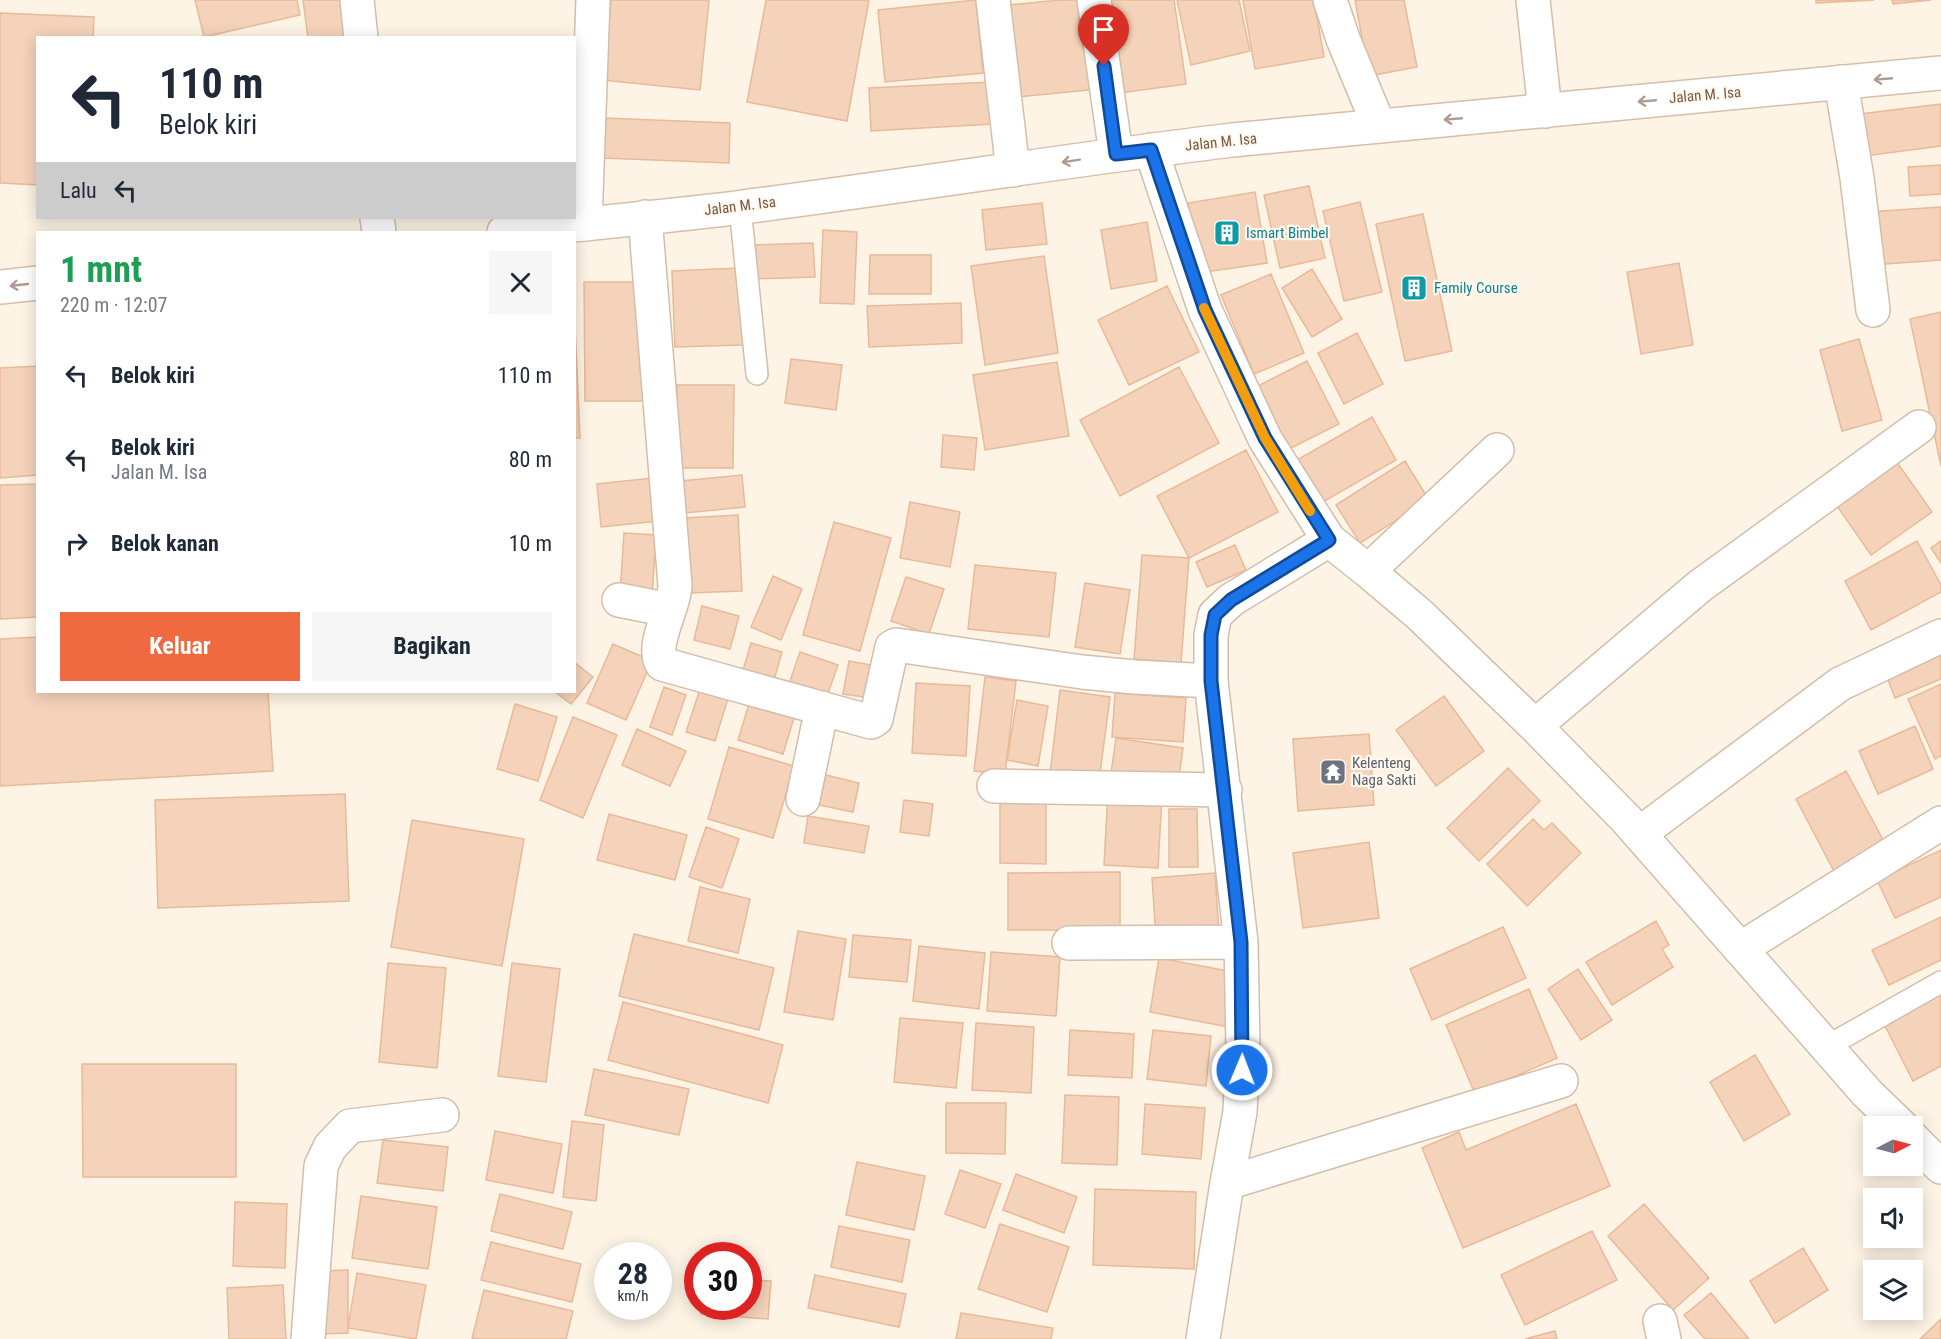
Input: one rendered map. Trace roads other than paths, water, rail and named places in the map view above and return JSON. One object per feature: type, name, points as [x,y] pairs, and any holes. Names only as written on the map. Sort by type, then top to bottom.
[{"type":"street","points":[[357,0],[361,36]]},
{"type":"street","points":[[585,224],[593,0]]},
{"type":"street","points":[[993,0],[1013,170]]},
{"type":"street","points":[[1094,0],[1116,154]]},
{"type":"street","points":[[1330,0],[1343,39],[1379,126]]},
{"type":"street","points":[[1533,0],[1545,111]]},
{"type":"street","name":"Jalan M. Isa","points":[[514,231],[740,207],[1151,150],[1941,73]]},
{"type":"street","points":[[1841,82],[1857,178],[1873,310]]},
{"type":"street","points":[[1151,150],[1205,310],[1265,438],[1329,540],[1420,615],[1535,726],[1639,834],[1867,1093],[1891,1116]]},
{"type":"street","points":[[645,217],[675,585],[657,651],[662,664],[874,721],[892,648],[900,645],[1082,672],[1211,681]]},
{"type":"street","points":[[0,287],[36,283]]},
{"type":"street","points":[[1535,726],[1701,586],[1919,427]]},
{"type":"street","points":[[1368,571],[1497,450]]},
{"type":"street","points":[[1203,1339],[1240,1112],[1243,1049],[1241,942],[1211,681],[1211,635],[1215,615],[1231,600],[1329,540]]},
{"type":"street","points":[[619,600],[669,610]]},
{"type":"street","points":[[1639,834],[1840,684],[1941,636]]},
{"type":"street","points":[[803,799],[822,708]]},
{"type":"street","points":[[994,786],[1225,790]]},
{"type":"street","points":[[1740,949],[1941,823]]},
{"type":"street","points":[[1069,943],[1241,942]]},
{"type":"street","points":[[1227,1183],[1561,1081]]},
{"type":"street","points":[[308,1339],[321,1166],[330,1148],[350,1126],[442,1115]]},
{"type":"street","points":[[1923,1149],[1941,1167]]},
{"type":"lane","points":[[740,207],[757,374]]},
{"type":"lane","points":[[1826,1047],[1941,982]]},
{"type":"place","name":"Ismart Bimbel","points":[[1227,233]]},
{"type":"place","name":"Family Course","points":[[1414,288]]},
{"type":"place","name":"Kelenteng Naga Sakti","points":[[1333,772]]}]
